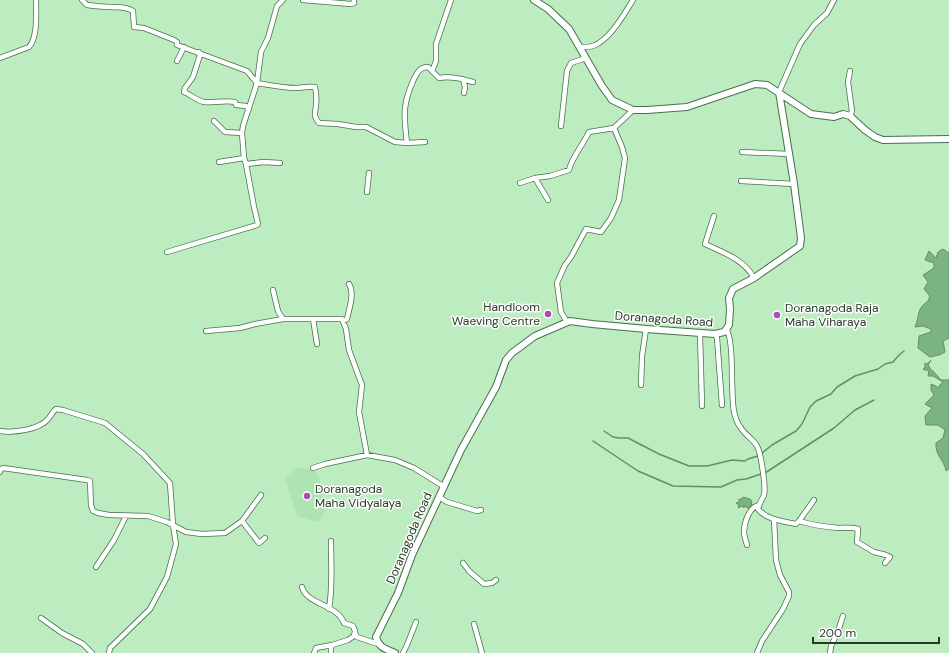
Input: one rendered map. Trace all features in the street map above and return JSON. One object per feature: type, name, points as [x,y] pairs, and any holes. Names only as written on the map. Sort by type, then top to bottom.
[{"type":"street","points":[[0,58],[29,47],[32,44],[35,36],[36,0]]},
{"type":"street","points":[[82,0],[87,5],[114,8],[120,6],[134,11],[134,27],[144,28],[174,40],[177,42],[177,45],[247,71],[257,83],[292,88],[308,86],[315,87],[317,106],[314,111],[315,118],[319,123],[366,127],[395,142],[425,142]]},
{"type":"street","points":[[167,252],[257,226],[258,224],[244,158],[242,133],[257,83],[261,52],[268,38],[277,6],[282,0]]},
{"type":"street","points":[[303,0],[351,4],[354,3],[354,0]]},
{"type":"street","points":[[432,71],[436,62],[436,44],[451,0]]},
{"type":"street","points":[[534,0],[548,9],[569,29],[612,100],[633,110],[687,107],[755,84],[767,85],[811,114],[834,117],[844,114],[850,116],[865,130],[875,137],[883,140],[949,140]]},
{"type":"street","points":[[581,47],[594,46],[602,40],[618,23],[633,0]]},
{"type":"street","points":[[778,92],[800,44],[814,25],[827,13],[834,0]]},
{"type":"street","points":[[177,61],[184,47]]},
{"type":"street","points":[[199,52],[200,55],[193,77],[185,88],[184,92],[203,102],[235,102],[236,105],[246,106],[249,109]]},
{"type":"street","points":[[561,126],[567,71],[571,63],[586,58]]},
{"type":"street","points":[[407,143],[404,116],[407,96],[418,70],[428,67],[439,78],[446,77],[473,82]]},
{"type":"street","points":[[850,71],[848,82],[852,111],[850,116]]},
{"type":"street","points":[[463,79],[465,87],[464,93]]},
{"type":"street","name":"Doranagoda Road","points":[[378,644],[376,637],[380,627],[398,593],[412,555],[443,486],[460,450],[496,387],[506,360],[512,352],[535,336],[567,322],[578,321],[646,330],[700,334],[715,334],[724,332],[729,325],[729,298],[733,290],[754,278],[800,246],[801,238],[794,184],[778,92]]},
{"type":"street","points":[[520,183],[569,170],[570,164],[583,145],[589,132],[614,128],[633,110]]},
{"type":"street","points":[[214,121],[225,132],[242,133]]},
{"type":"street","points":[[567,322],[561,312],[557,283],[565,265],[586,229],[601,232],[611,218],[619,200],[625,158],[614,128]]},
{"type":"street","points":[[742,152],[789,154]]},
{"type":"street","points":[[219,162],[244,158]]},
{"type":"street","points":[[246,164],[264,162],[280,163]]},
{"type":"street","points":[[367,192],[370,173]]},
{"type":"street","points":[[535,178],[548,200]]},
{"type":"street","points":[[741,181],[794,184]]},
{"type":"street","points":[[714,216],[705,244],[738,260],[750,271],[754,278]]},
{"type":"street","points":[[343,321],[347,319],[351,301],[351,288],[349,284]]},
{"type":"street","points":[[273,290],[278,311],[283,319]]},
{"type":"street","points":[[206,331],[240,328],[283,319],[342,319],[346,329],[349,350],[362,385],[359,412],[367,454]]},
{"type":"street","points":[[313,319],[317,344]]},
{"type":"street","points":[[726,329],[728,331],[730,344],[733,403],[736,418],[741,429],[758,446],[760,455],[764,494],[758,509],[762,514],[774,520],[796,524],[814,500]]},
{"type":"street","points":[[641,386],[642,356],[646,330]]},
{"type":"street","points":[[700,334],[702,406]]},
{"type":"street","points":[[715,334],[722,405]]},
{"type":"street","points":[[0,431],[19,431],[35,427],[47,420],[56,409],[62,410],[105,423],[129,442],[168,479],[176,544],[167,577],[150,609],[110,648],[110,653]]},
{"type":"street","points":[[313,468],[367,454],[395,460],[414,468],[443,486]]},
{"type":"street","points":[[0,472],[3,468],[87,480],[90,481],[91,505],[93,511],[98,514],[148,516],[163,520],[186,532],[202,534],[224,533],[242,521],[262,495]]},
{"type":"street","points":[[439,497],[446,502],[477,511],[481,510]]},
{"type":"street","points":[[747,545],[744,532],[748,514],[755,506],[759,505]]},
{"type":"street","points":[[96,567],[114,540],[126,516]]},
{"type":"street","points":[[757,653],[762,641],[784,609],[789,596],[789,592],[781,577],[776,560],[774,520]]},
{"type":"street","points":[[242,521],[259,543],[265,538]]},
{"type":"street","points":[[799,521],[824,526],[840,528],[852,527],[858,529],[857,542],[874,552],[890,557],[885,563]]},
{"type":"street","points":[[329,609],[333,584],[331,562],[332,541]]},
{"type":"street","points":[[463,563],[469,571],[484,584],[492,583],[496,580]]},
{"type":"street","points":[[302,588],[310,598],[329,609],[334,610],[342,618],[344,623],[353,626],[357,637],[378,644],[382,648],[395,653]]},
{"type":"street","points":[[830,653],[831,646],[843,616]]},
{"type":"street","points":[[41,618],[62,633],[83,644],[92,653]]},
{"type":"street","points":[[402,653],[407,645],[416,622]]},
{"type":"street","points":[[474,624],[482,653]]},
{"type":"street","points":[[314,653],[316,648],[348,640],[354,636],[355,631]]},
{"type":"street","points":[[331,653],[332,644]]},
{"type":"shaded area","points":[[943,249],[949,253],[949,338],[943,341],[945,352],[930,357],[918,348],[919,336],[931,332],[931,329],[923,326],[915,327],[920,310],[928,301],[930,296],[924,289],[928,282],[923,275],[934,268],[934,263],[925,260],[929,251],[936,258],[938,252]]},
{"type":"shaded area","points":[[931,360],[928,365],[932,371],[941,380],[949,380],[949,469],[946,471],[936,447],[936,443],[943,438],[945,430],[938,425],[926,425],[925,416],[932,408],[925,404],[934,395],[931,390],[931,384],[937,388],[943,382],[933,376],[928,376],[929,371],[923,369],[925,367],[925,363],[927,364]]},
{"type":"shaded area","name":"Doranagoda Maha Vidyalaya","points":[[298,468],[306,468],[317,472],[321,485],[325,511],[318,522],[297,516],[285,478]]},
{"type":"shaded area","points":[[743,497],[752,501],[751,506],[748,508],[744,506],[744,508],[742,506],[738,508],[739,505],[736,503]]},
{"type":"waterway","points":[[761,454],[772,445],[796,431],[802,424],[810,407],[816,401],[831,394],[837,387],[855,376],[878,369],[885,364],[893,362],[904,351]]},
{"type":"waterway","points":[[765,473],[834,428],[855,410],[874,400]]},
{"type":"waterway","points":[[604,431],[613,437],[628,438],[659,454],[689,466],[707,466],[732,460],[745,461],[758,456]]},
{"type":"waterway","points":[[593,441],[638,471],[673,486],[721,487],[737,480],[746,479],[761,474]]},
{"type":"place","name":"Handloom Waeving Centre","points":[[548,314]]},
{"type":"place","name":"Doranagoda Raja Maha Viharaya","points":[[777,315]]},
{"type":"place","name":"Doranagoda Maha Vidyalaya","points":[[307,496]]}]
